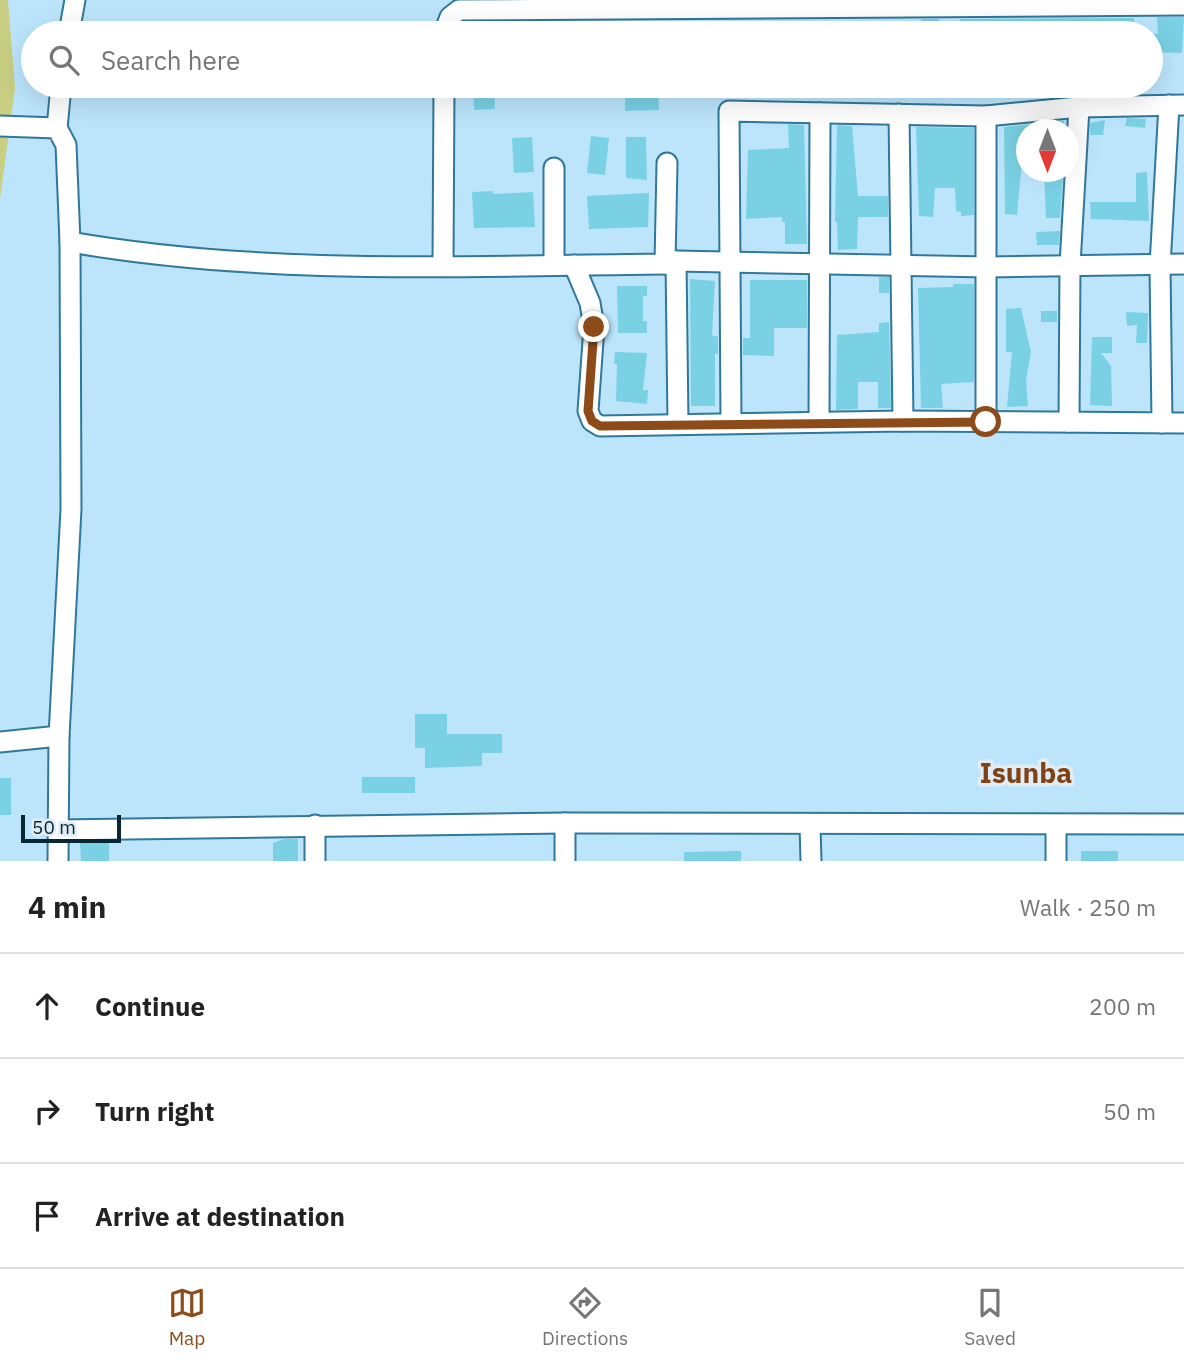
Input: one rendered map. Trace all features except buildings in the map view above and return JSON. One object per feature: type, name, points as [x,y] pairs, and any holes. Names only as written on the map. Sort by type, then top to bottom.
[{"type":"street","points":[[71,21],[75,0]]},
{"type":"street","points":[[448,21],[459,10],[1184,5]]},
{"type":"street","points":[[58,861],[59,736],[71,509],[70,242],[66,145],[57,128],[60,98]]},
{"type":"street","points":[[443,267],[444,98]]},
{"type":"street","points":[[730,422],[729,111],[986,116],[1079,107],[1177,105],[1160,266],[1162,423]]},
{"type":"street","points":[[1069,422],[1070,265],[1079,107]]},
{"type":"street","points":[[819,422],[820,113]]},
{"type":"street","points":[[900,114],[904,265],[903,421]]},
{"type":"street","points":[[986,116],[986,422]]},
{"type":"street","points":[[0,126],[57,128]]},
{"type":"street","points":[[667,163],[678,424]]},
{"type":"street","points":[[554,168],[554,264]]},
{"type":"street","points":[[70,242],[123,251],[329,267],[670,263],[988,267],[1184,264]]},
{"type":"street","points":[[574,265],[590,303],[594,327],[588,411],[592,421],[600,426],[903,421],[1184,423]]},
{"type":"street","points":[[0,742],[59,736]]},
{"type":"street","points":[[58,830],[565,823],[1184,824]]},
{"type":"street","points":[[565,823],[565,861]]},
{"type":"street","points":[[315,825],[315,861]]},
{"type":"street","points":[[810,825],[810,861]]},
{"type":"street","points":[[1056,825],[1056,861]]},
{"type":"green space","points":[[0,0],[8,0],[15,88],[0,199]]},
{"type":"district","name":"Isunba","points":[[1026,773]]},
{"type":"route","points":[[594,327],[588,411],[592,421],[600,426],[730,422],[986,422]]}]
